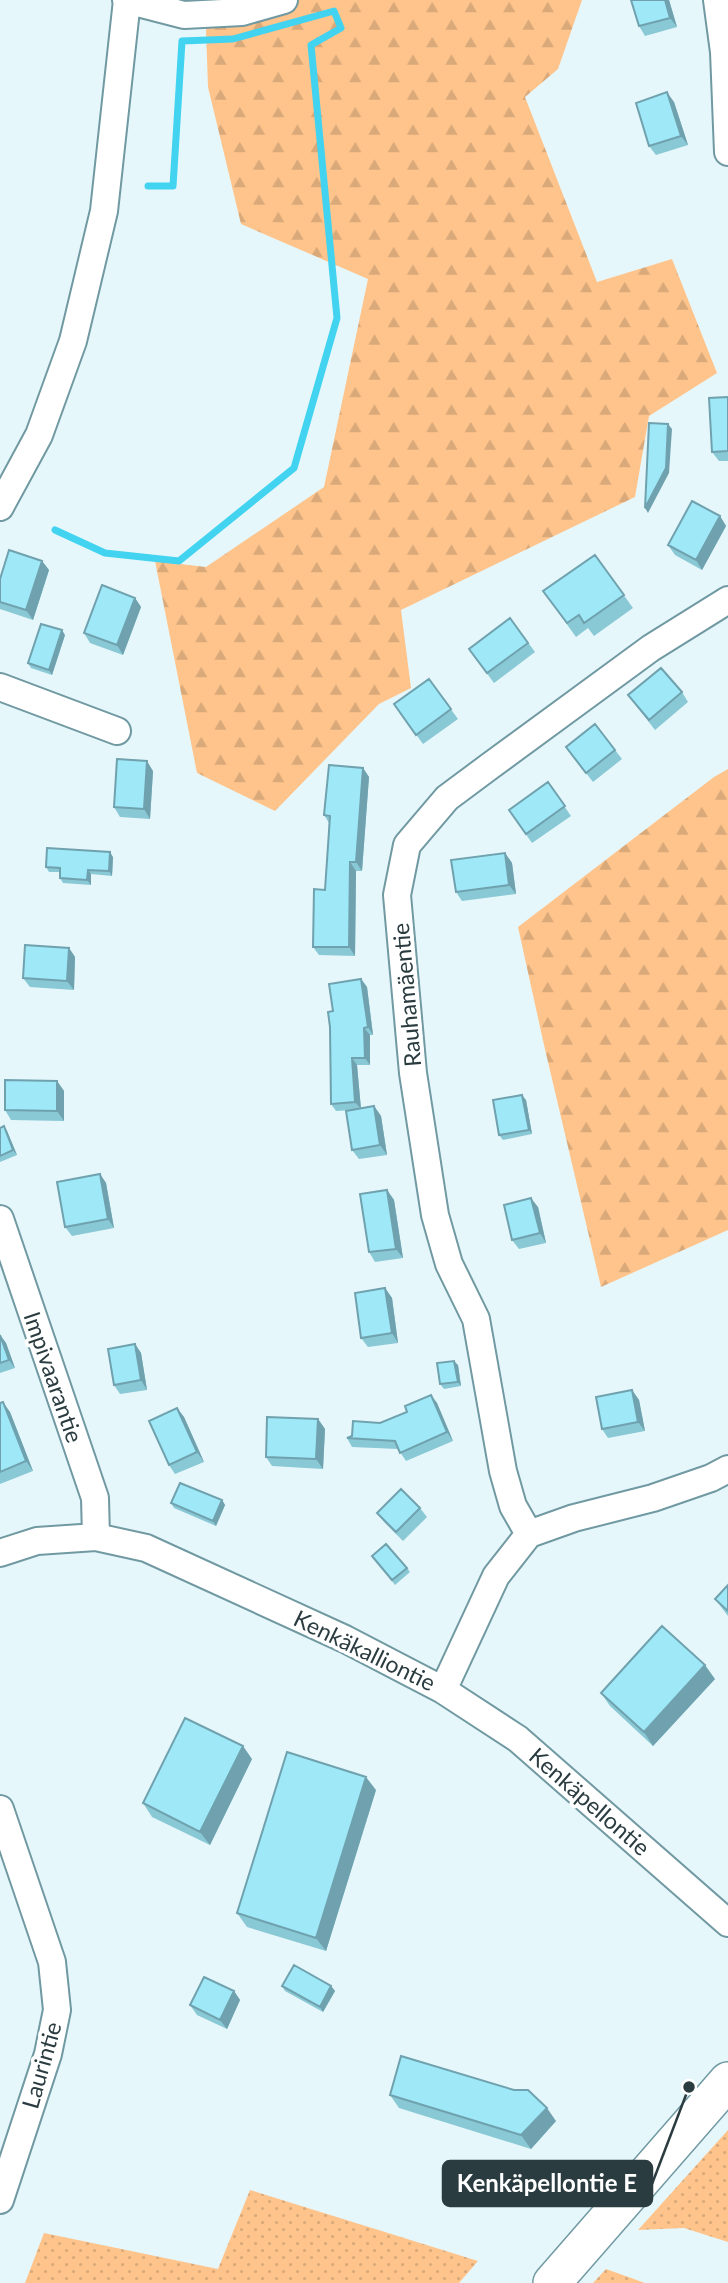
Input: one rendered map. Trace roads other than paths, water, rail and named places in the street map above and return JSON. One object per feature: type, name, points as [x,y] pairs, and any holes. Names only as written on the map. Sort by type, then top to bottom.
[{"type":"main road","points":[[552,2283],[728,2081]]},
{"type":"street","points":[[0,507],[39,435],[74,341],[104,211],[127,0],[184,15],[242,12],[284,0]]},
{"type":"street","points":[[717,0],[724,52],[728,152]]},
{"type":"street","name":"Rauhamäentie","points":[[529,1534],[513,1506],[503,1471],[476,1319],[449,1264],[435,1215],[413,1073],[397,895],[407,845],[447,799],[490,766],[651,648],[728,600]]},
{"type":"street","points":[[0,687],[117,730]]},
{"type":"street","name":"Impivaarantie","points":[[2,1234],[95,1499],[96,1538]]},
{"type":"street","points":[[529,1534],[574,1518],[653,1498],[711,1478],[728,1469]]},
{"type":"street","name":"Kenkäkalliontie","points":[[0,1553],[37,1541],[96,1538],[146,1548],[345,1639],[443,1690],[496,1576],[529,1534]]},
{"type":"street","name":"Kenkäpellontie","points":[[443,1690],[518,1739],[728,1923]]},
{"type":"street","name":"Laurintie","points":[[0,1809],[51,1962],[57,2010],[48,2054],[0,2200]]},
{"type":"waterway","points":[[55,530],[105,553],[179,561],[294,468],[337,318],[311,45],[341,28],[334,11],[233,39],[182,41],[173,186],[148,186]]},
{"type":"place","name":"Kenkäpellontie E","points":[[689,2087]]}]
